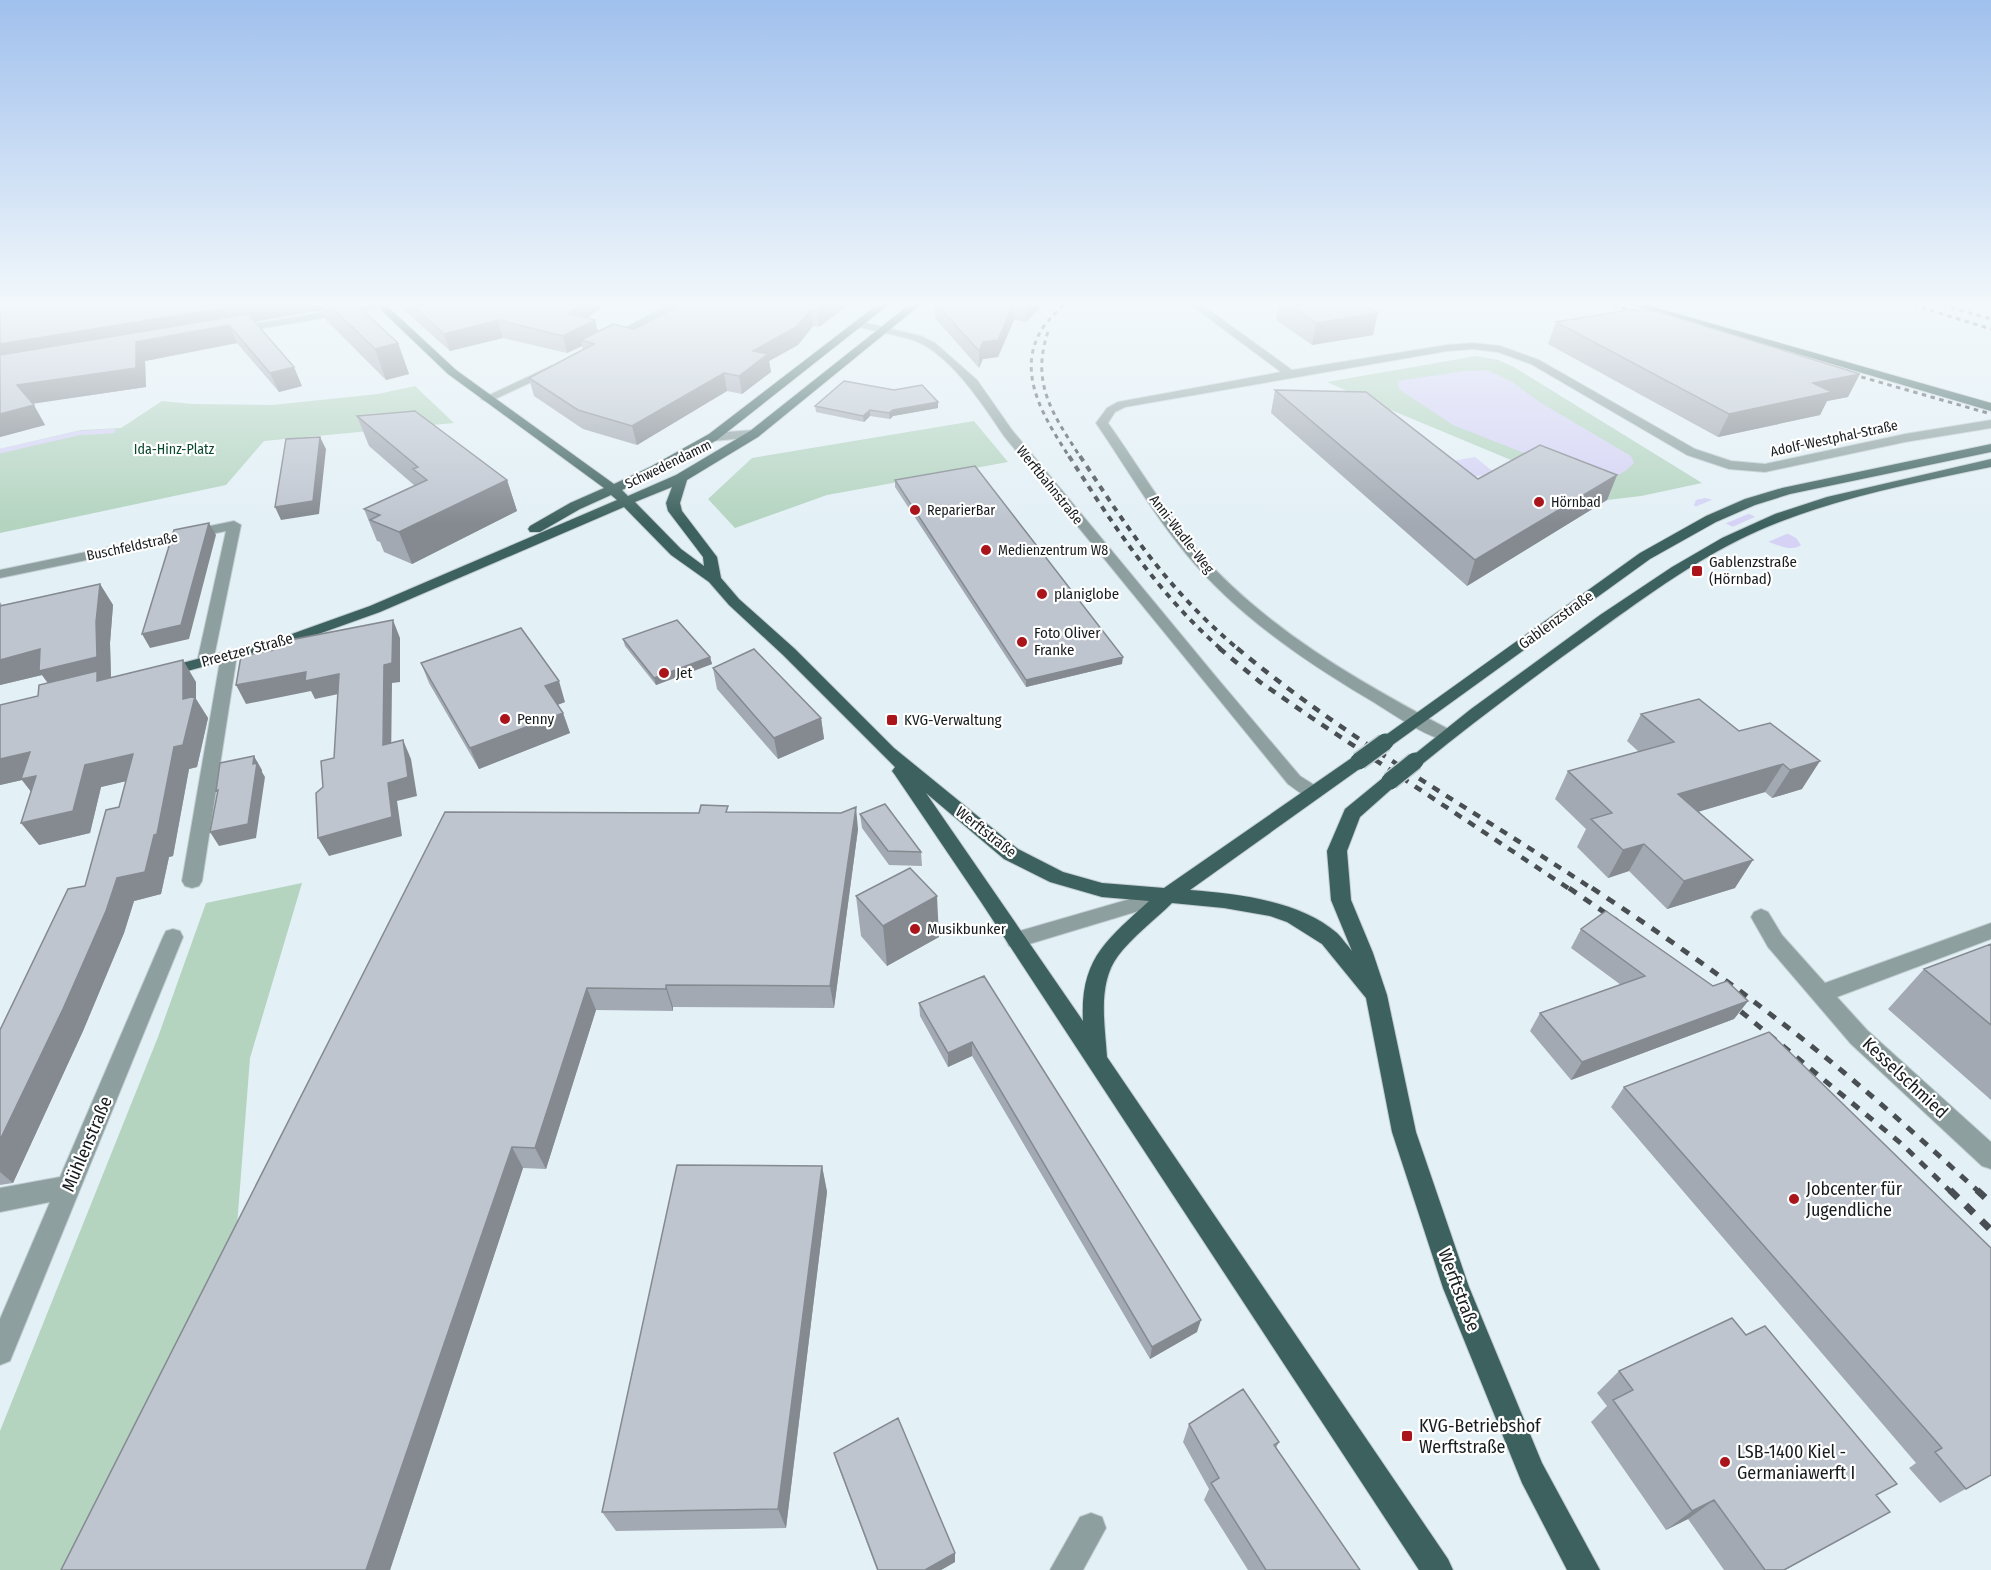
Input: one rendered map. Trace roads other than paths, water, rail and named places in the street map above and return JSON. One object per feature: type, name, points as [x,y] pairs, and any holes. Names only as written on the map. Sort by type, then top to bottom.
[{"type":"main road","points":[[460,378],[613,489],[631,499]]},
{"type":"main road","name":"Schwedendamm","points":[[613,489],[654,470],[712,437],[788,378]]},
{"type":"main road","name":"Schwedendamm","points":[[631,499],[681,478],[754,434],[824,378]]},
{"type":"main road","points":[[1891,378],[1991,407]]},
{"type":"main road","points":[[1922,378],[1991,397]]},
{"type":"main road","name":"Gablenzstraße","points":[[1168,895],[1637,561],[1685,532],[1750,502],[1787,491],[1991,448]]},
{"type":"main road","name":"Gablenzstraße","points":[[1390,781],[1446,735],[1632,598],[1683,564],[1719,544],[1778,517],[1818,503],[1868,489],[1991,463]]},
{"type":"main road","points":[[675,512],[673,503],[681,478]]},
{"type":"main road","name":"Preetzer Straße","points":[[484,560],[574,506],[613,489]]},
{"type":"main road","name":"Preetzer Straße","points":[[148,676],[294,638],[375,609],[484,560],[631,499]]},
{"type":"main road","name":"Werftstraße","points":[[631,499],[675,512],[711,557],[714,579]]},
{"type":"main road","name":"Werftstraße","points":[[631,499],[676,552],[714,579],[734,602],[789,652],[888,752],[1011,854],[1057,877],[1102,890],[1224,900],[1272,909],[1294,917],[1329,938],[1376,994]]},
{"type":"main road","name":"Werftstraße","points":[[888,752],[1437,1570]]},
{"type":"main road","name":"Werftstraße","points":[[1390,781],[1352,814],[1337,851],[1341,900],[1363,953],[1376,994],[1404,1132],[1456,1287],[1532,1473],[1584,1570]]},
{"type":"main road","points":[[1096,1060],[1093,1007],[1097,976],[1110,950],[1168,895]]},
{"type":"street","points":[[487,399],[531,378]]},
{"type":"street","name":"Werftbahnstraße","points":[[969,378],[1008,433],[1188,655],[1294,780],[1313,792]]},
{"type":"street","name":"Anni-Wadle-Weg","points":[[1266,378],[1122,404],[1111,410],[1102,423],[1162,511],[1204,566],[1245,608],[1337,673],[1446,735]]},
{"type":"street","name":"Adolf-Westphal-Straße","points":[[1563,378],[1691,452],[1720,463],[1746,468],[1778,466],[1905,438],[1991,424]]},
{"type":"street","name":"Schwedendamm","points":[[712,437],[754,434]]},
{"type":"street","name":"Buschfeldstraße","points":[[0,574],[234,525],[205,662]]},
{"type":"street","points":[[192,881],[229,655]]},
{"type":"street","name":"Werftstraße","points":[[1016,940],[1168,895]]},
{"type":"street","name":"Kesselschmied","points":[[1761,917],[1775,941],[1823,993],[1859,1037],[1991,1158]]},
{"type":"street","points":[[1823,993],[1991,931]]},
{"type":"street","name":"Mühlenstraße","points":[[0,1351],[173,938]]},
{"type":"street","points":[[0,1200],[69,1187]]},
{"type":"street","points":[[1066,1570],[1091,1528]]},
{"type":"water","points":[[1416,378],[1504,378],[1541,403],[1631,456],[1634,463],[1615,477],[1590,479],[1453,425],[1399,389],[1398,381]]},
{"type":"water","points":[[1475,457],[1495,473],[1456,480],[1436,464]]},
{"type":"water","points":[[1705,498],[1730,504],[1796,538],[1801,545],[1792,548],[1780,546],[1724,522],[1694,505],[1696,500]]},
{"type":"waterway","points":[[0,451],[79,433],[113,431]]},
{"type":"railway","points":[[1032,378],[1043,411],[1070,458]]},
{"type":"railway","points":[[1043,378],[1054,413],[1081,458]]},
{"type":"railway","points":[[1866,378],[1991,414]]},
{"type":"railway","points":[[1069,456],[1138,558],[1177,606],[1221,649]]},
{"type":"railway","points":[[1080,456],[1116,510],[1170,582],[1213,627],[1238,649]]},
{"type":"railway","points":[[1219,648],[1260,682],[1312,718],[1571,890]]},
{"type":"railway","points":[[1237,648],[1322,714],[1594,890]]},
{"type":"railway","points":[[1569,888],[1617,921]]},
{"type":"railway","points":[[1592,888],[1707,967],[1801,1038],[1878,1102],[1979,1192]]},
{"type":"railway","points":[[1727,1000],[1903,1145],[1951,1192]]},
{"type":"railway","points":[[1950,1190],[1991,1230]]},
{"type":"railway","points":[[1977,1190],[1991,1203]]},
{"type":"place","name":"Hörnbad","points":[[1539,502]]},
{"type":"place","name":"ReparierBar","points":[[915,510]]},
{"type":"place","name":"Medienzentrum W8","points":[[986,550]]},
{"type":"place","name":"Gablenzstraße (Hörnbad)","points":[[1697,571]]},
{"type":"place","name":"planiglobe","points":[[1042,594]]},
{"type":"place","name":"Foto Oliver Franke","points":[[1022,642]]},
{"type":"place","name":"Jet","points":[[664,673]]},
{"type":"place","name":"Penny","points":[[505,719]]},
{"type":"place","name":"KVG-Verwaltung","points":[[892,720]]},
{"type":"place","name":"Musikbunker","points":[[915,929]]},
{"type":"place","name":"Jobcenter für Jugendliche","points":[[1794,1199]]},
{"type":"place","name":"KVG-Betriebshof Werftstraße","points":[[1407,1436]]},
{"type":"place","name":"LSB-1400 Kiel - Germaniawerft I","points":[[1725,1462]]},
{"type":"park label","name":"Ida-Hinz-Platz","points":[[174,449]]}]
